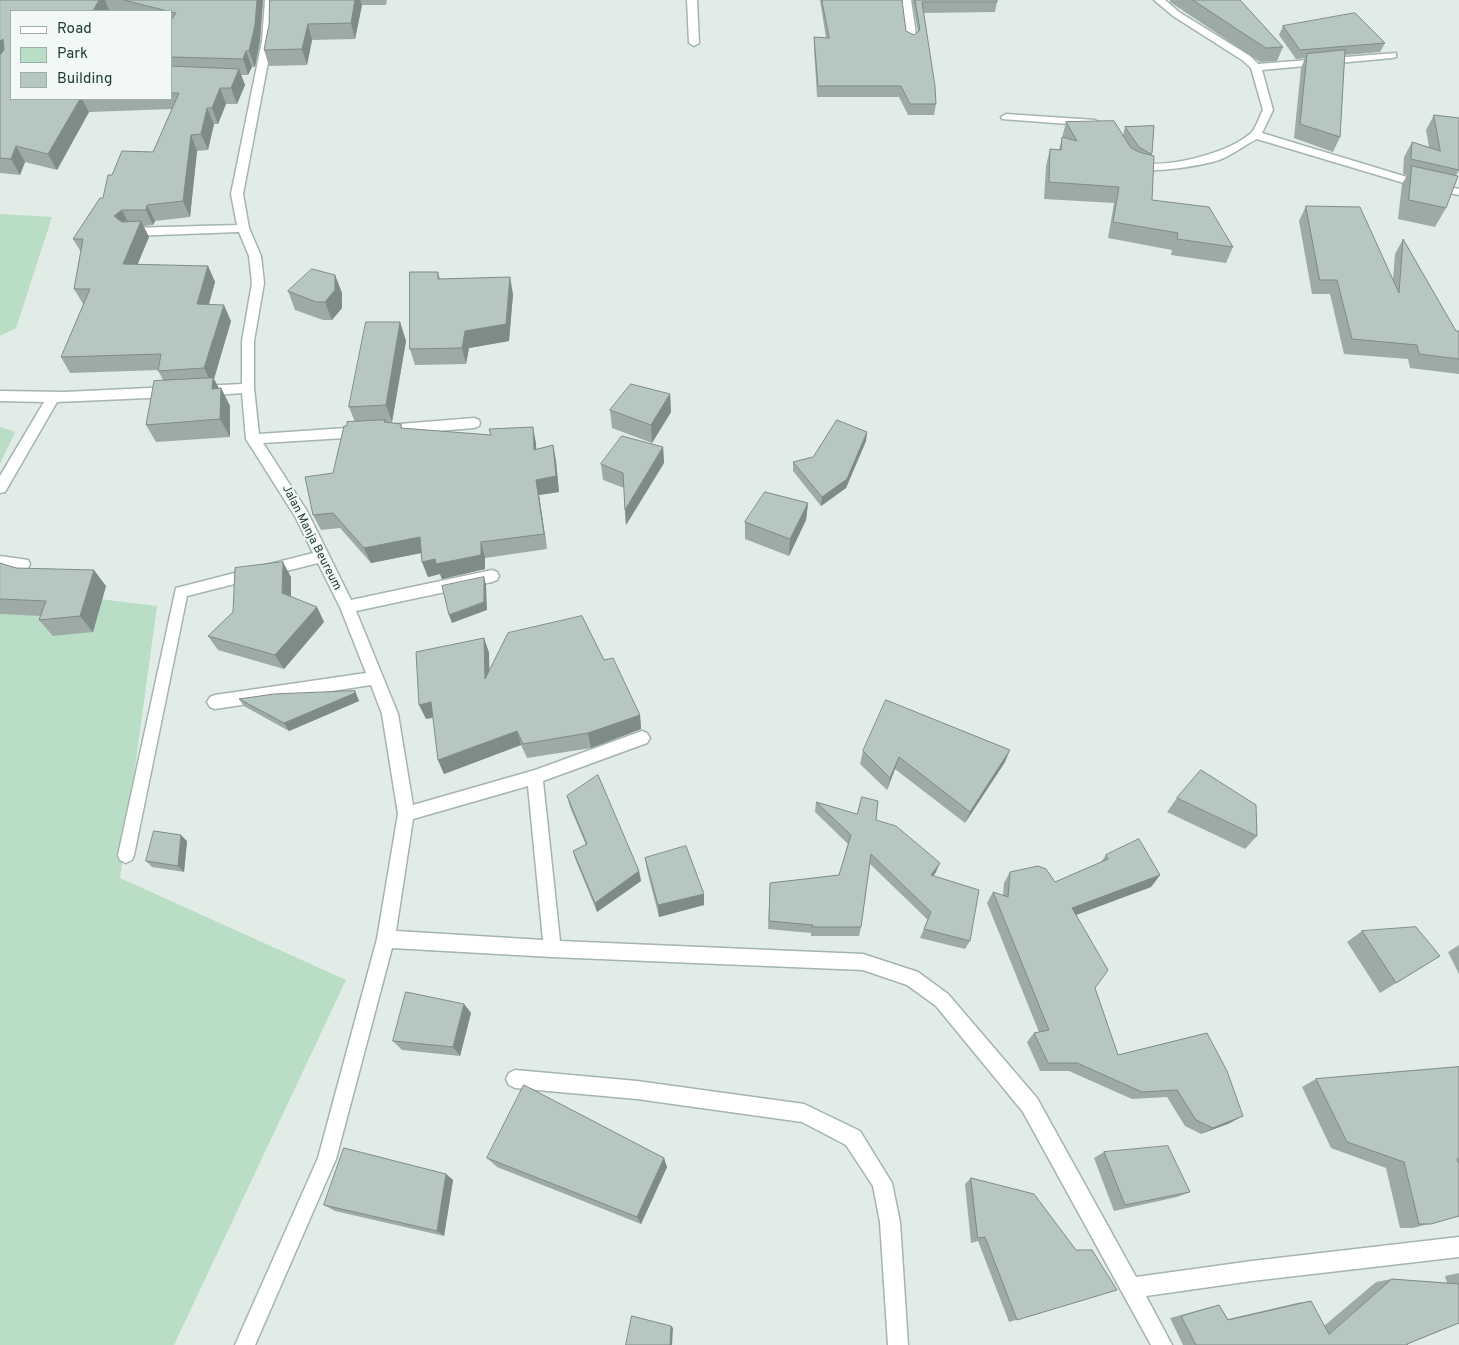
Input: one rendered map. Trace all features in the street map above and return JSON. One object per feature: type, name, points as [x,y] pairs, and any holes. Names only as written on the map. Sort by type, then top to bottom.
[{"type":"street","name":"Jalan Manja Beureum","points":[[245,1345],[327,1159],[386,939],[406,814],[390,714],[347,607],[302,515],[253,440],[248,388],[248,341],[258,283],[255,256],[243,228],[237,194],[255,80],[268,40],[270,0]]},
{"type":"street","points":[[692,0],[694,43]]},
{"type":"street","points":[[906,0],[912,40]]},
{"type":"street","points":[[1130,160],[1136,166],[1146,168],[1216,157],[1256,135],[1268,110],[1256,67],[1246,58],[1176,14],[1158,0]]},
{"type":"street","points":[[1256,67],[1392,55]]},
{"type":"street","points":[[1006,117],[1094,123],[1108,127]]},
{"type":"street","points":[[1256,135],[1408,181],[1459,192]]},
{"type":"street","points":[[130,232],[243,228]]},
{"type":"street","points":[[0,396],[53,398],[118,397],[248,388]]},
{"type":"street","points":[[0,488],[53,398]]},
{"type":"street","points":[[253,440],[474,423]]},
{"type":"street","points":[[126,855],[181,592],[322,556]]},
{"type":"street","points":[[0,562],[23,564]]},
{"type":"street","points":[[347,607],[492,576]]},
{"type":"street","points":[[215,702],[375,678]]},
{"type":"street","points":[[406,814],[535,778],[642,738]]},
{"type":"street","points":[[535,778],[552,949]]},
{"type":"street","points":[[386,939],[552,949],[863,962],[912,978],[942,1000],[1030,1105],[1162,1345]]},
{"type":"street","points":[[515,1079],[637,1090],[804,1113],[854,1138],[882,1183],[890,1222],[898,1345]]},
{"type":"street","points":[[1132,1288],[1252,1271],[1459,1247]]},
{"type":"green space","points":[[0,214],[52,217],[16,328],[0,336]]},
{"type":"green space","points":[[0,427],[15,432],[0,464]]},
{"type":"green space","points":[[0,587],[157,606],[120,878],[346,980],[174,1345],[0,1345]]},
{"type":"building","points":[[0,0],[99,0],[94,10],[10,10],[10,100],[79,100],[48,154],[16,146],[11,159],[0,158],[0,55],[4,50],[3,39],[0,41]]},
{"type":"building","points":[[124,0],[257,0],[255,25],[249,51],[246,51],[243,59],[172,57],[172,19],[176,13],[172,12],[172,10],[164,10]]},
{"type":"building","points":[[270,0],[355,0],[351,23],[308,24],[302,49],[264,50],[269,25]]},
{"type":"building","points":[[822,0],[902,0],[906,31],[914,35],[920,30],[915,0],[997,0],[997,2],[922,2],[936,104],[910,104],[901,86],[818,86],[814,37],[829,38]]},
{"type":"building","points":[[1193,0],[1240,0],[1283,47],[1266,48]]},
{"type":"building","points":[[1355,13],[1385,43],[1300,50],[1283,26]]},
{"type":"building","points":[[1345,50],[1340,137],[1300,124],[1307,54]]},
{"type":"building","points":[[172,66],[239,69],[231,88],[220,88],[212,108],[207,108],[201,134],[191,135],[183,201],[147,205],[146,210],[122,210],[114,216],[122,222],[141,221],[123,264],[208,266],[197,304],[224,305],[204,368],[158,371],[161,354],[61,357],[90,289],[74,289],[83,239],[73,239],[100,198],[103,198],[108,175],[112,175],[122,151],[153,152],[179,93],[172,93]]},
{"type":"building","points":[[1434,115],[1459,118],[1459,170],[1411,159],[1412,142],[1440,151]]},
{"type":"building","points":[[1114,121],[1131,148],[1154,156],[1152,200],[1209,207],[1233,247],[1177,239],[1178,233],[1113,222],[1119,187],[1049,182],[1050,149],[1061,150],[1062,137],[1077,141],[1066,122]]},
{"type":"building","points":[[1154,126],[1151,154],[1139,147],[1125,127]]},
{"type":"building","points":[[1412,166],[1458,176],[1446,208],[1409,200]]},
{"type":"building","points":[[1306,206],[1360,207],[1399,293],[1403,239],[1456,331],[1459,331],[1459,359],[1419,354],[1417,345],[1352,339],[1337,280],[1320,280]]},
{"type":"building","points":[[312,269],[335,275],[335,290],[325,302],[316,302],[288,291]]},
{"type":"building","points":[[410,272],[438,272],[438,279],[510,277],[506,324],[465,331],[462,348],[410,349]]},
{"type":"building","points":[[366,322],[400,322],[386,405],[349,407]]},
{"type":"building","points":[[213,378],[212,389],[221,388],[220,419],[146,425],[154,381]]},
{"type":"building","points":[[631,384],[670,394],[651,425],[610,410]]},
{"type":"building","points":[[385,420],[384,422],[401,424],[401,428],[491,435],[489,429],[533,427],[534,450],[553,445],[556,476],[536,480],[544,534],[481,542],[481,555],[436,564],[435,559],[422,562],[420,537],[364,548],[333,513],[313,515],[305,477],[333,473],[344,426],[347,426],[347,422]]},
{"type":"building","points":[[837,420],[867,432],[847,479],[822,497],[793,462],[813,457]]},
{"type":"building","points":[[622,436],[663,447],[625,510],[623,473],[601,464]]},
{"type":"building","points":[[765,492],[808,503],[790,539],[745,522]]},
{"type":"building","points":[[283,562],[282,593],[317,607],[275,655],[208,636],[233,612],[235,568]]},
{"type":"building","points":[[0,563],[16,568],[94,570],[80,616],[39,620],[46,601],[0,599]]},
{"type":"building","points":[[484,577],[484,602],[449,615],[442,586]]},
{"type":"building","points":[[582,616],[604,660],[613,658],[640,715],[588,733],[523,744],[517,731],[438,760],[431,702],[419,705],[416,652],[484,638],[485,679],[508,633]]},
{"type":"building","points":[[355,691],[355,693],[284,723],[239,699],[274,694]]},
{"type":"building","points":[[886,700],[1010,750],[970,812],[899,757],[890,778],[863,751]]},
{"type":"building","points":[[1201,770],[1256,805],[1257,836],[1177,798]]},
{"type":"building","points":[[598,775],[639,871],[595,903],[573,851],[587,844],[567,796]]},
{"type":"building","points":[[862,797],[878,801],[876,820],[896,826],[940,863],[931,875],[979,890],[970,941],[924,929],[931,912],[871,854],[861,927],[812,927],[813,925],[769,921],[770,883],[839,875],[851,835],[816,802],[857,814]]},
{"type":"building","points":[[154,831],[181,835],[178,866],[146,861]]},
{"type":"building","points":[[1139,839],[1160,875],[1072,908],[1108,970],[1095,988],[1118,1055],[1207,1033],[1227,1071],[1243,1116],[1213,1128],[1196,1120],[1177,1090],[1142,1092],[1077,1063],[1048,1063],[1034,1033],[1049,1030],[993,892],[1008,897],[1010,872],[1038,866],[1046,869],[1055,882],[1108,859],[1106,855]]},
{"type":"building","points":[[686,846],[704,894],[658,905],[645,858]]},
{"type":"building","points":[[1416,927],[1440,956],[1396,983],[1362,931]]},
{"type":"building","points":[[406,992],[464,1004],[453,1047],[393,1041]]},
{"type":"building","points":[[1459,1067],[1459,1159],[1457,1159],[1459,1164],[1459,1216],[1431,1224],[1419,1224],[1404,1162],[1347,1142],[1316,1079]]},
{"type":"building","points":[[524,1085],[664,1158],[637,1217],[487,1158]]},
{"type":"building","points":[[1168,1146],[1190,1192],[1125,1205],[1104,1152]]},
{"type":"building","points":[[344,1148],[446,1174],[437,1231],[324,1205]]},
{"type":"building","points":[[971,1178],[1034,1194],[1076,1250],[1092,1250],[1117,1290],[1017,1320],[985,1237],[978,1238]]},
{"type":"building","points":[[1392,1279],[1459,1284],[1459,1323],[1408,1345],[1196,1345],[1181,1316],[1219,1305],[1228,1320],[1311,1301],[1329,1334]]},
{"type":"building","points":[[632,1316],[671,1326],[670,1345],[626,1345]]}]
